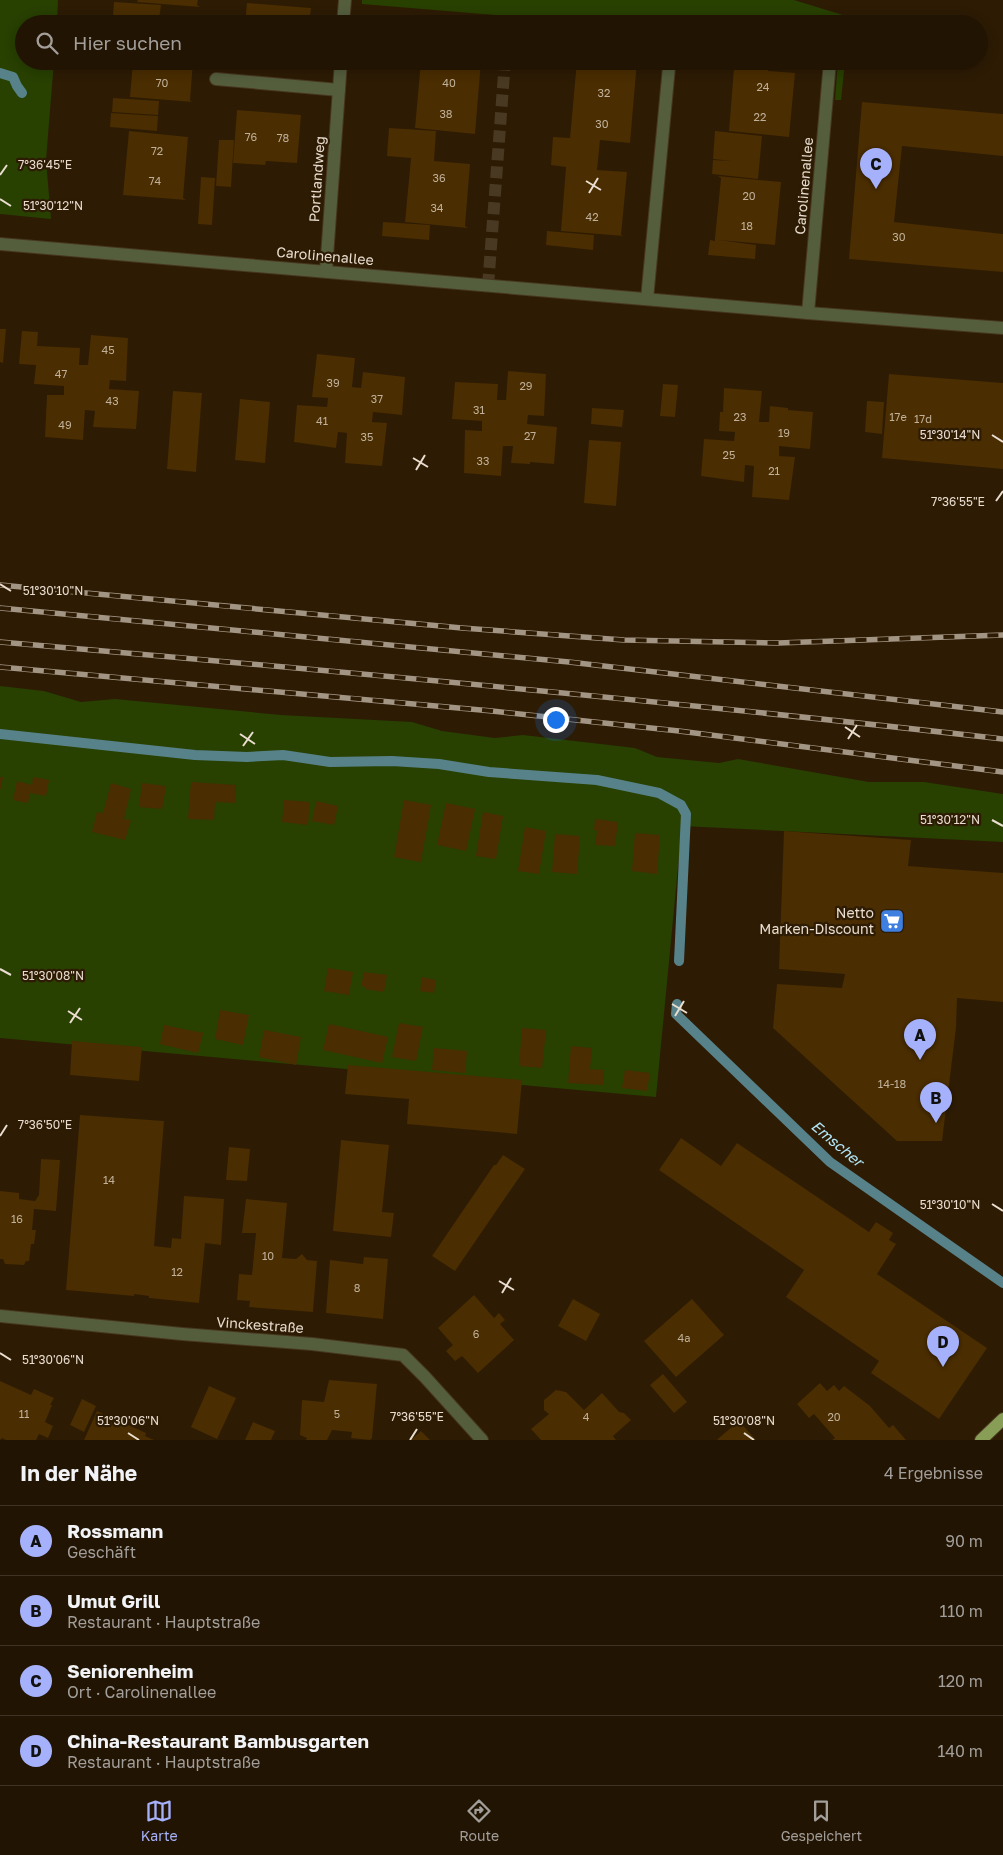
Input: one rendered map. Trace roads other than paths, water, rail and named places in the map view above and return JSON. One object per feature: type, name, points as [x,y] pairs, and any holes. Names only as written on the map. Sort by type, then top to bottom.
[{"type":"main road","points":[[980,1440],[1003,1419]]},
{"type":"street","points":[[344,15],[345,0]]},
{"type":"street","name":"Portlandweg","points":[[326,271],[340,70]]},
{"type":"street","points":[[647,299],[669,70]]},
{"type":"street","name":"Carolinenallee","points":[[808,313],[829,70]]},
{"type":"street","points":[[216,79],[339,90]]},
{"type":"street","name":"Carolinenallee","points":[[0,244],[1003,328]]},
{"type":"street","name":"Vinckestraße","points":[[0,1316],[182,1334],[312,1344],[403,1355],[482,1440]]},
{"type":"waterway","name":"Emscher","points":[[0,73],[13,77],[22,93]]},
{"type":"waterway","points":[[0,734],[195,755],[247,757],[283,755],[330,762],[392,761],[439,764],[489,772],[597,780],[659,793],[681,805],[686,814],[679,961]]},
{"type":"waterway","name":"Emscher","points":[[677,1004],[676,1014],[830,1162],[1003,1283]]},
{"type":"tunnel","points":[[488,286],[504,70]]},
{"type":"railway","points":[[0,585],[462,628],[624,640],[778,643],[1003,635]]},
{"type":"railway","points":[[0,608],[569,662],[1003,712]]},
{"type":"railway","points":[[0,642],[502,687],[1003,739]]},
{"type":"railway","points":[[0,667],[492,711],[679,731],[1003,772]]},
{"type":"place","name":"Seniorenheim","points":[[876,189]]},
{"type":"place","name":"Netto Marken-Discount","points":[[892,921]]},
{"type":"place","name":"Rossmann","points":[[920,1060]]},
{"type":"place","name":"Umut Grill","points":[[936,1123]]},
{"type":"place","name":"China-Restaurant Bambusgarten","points":[[943,1367]]}]
